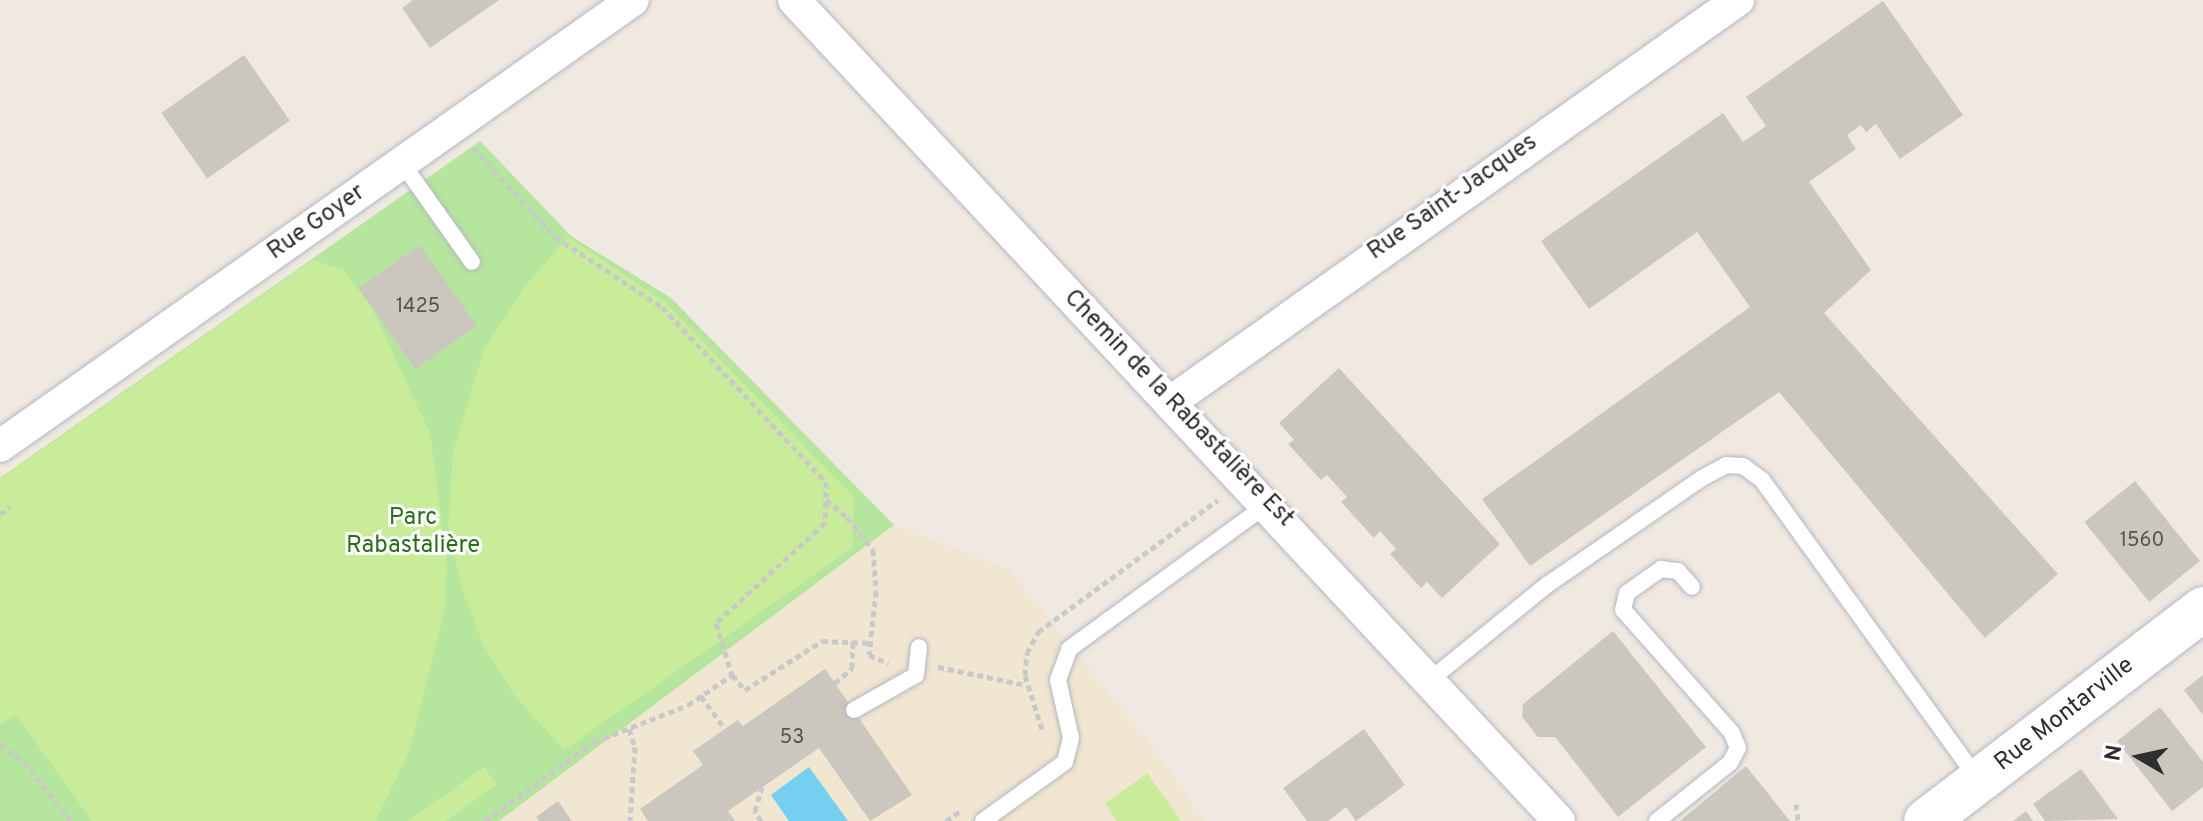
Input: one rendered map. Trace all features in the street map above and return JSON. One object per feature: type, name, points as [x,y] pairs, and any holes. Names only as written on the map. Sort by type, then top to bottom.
[{"type":"street","name":"Rue Goyer","points":[[0,446],[633,0]]},
{"type":"street","name":"Chemin de la Rabastalière Est","points":[[794,0],[1268,504],[1559,821]]},
{"type":"street","name":"Rue Saint-Jacques","points":[[1172,401],[1738,0]]},
{"type":"street","name":"Rue Montarville","points":[[1926,821],[2203,609]]},
{"type":"lane","points":[[402,163],[472,262]]},
{"type":"lane","points":[[1430,680],[1547,585],[1676,495],[1719,467],[1743,466],[1762,480],[1979,781]]},
{"type":"lane","points":[[983,821],[1065,762],[1071,738],[1058,680],[1069,649],[1268,504]]},
{"type":"lane","points":[[1657,821],[1730,763],[1738,748],[1732,733],[1623,610],[1627,593],[1661,569],[1678,571],[1692,587]]},
{"type":"lane","points":[[854,710],[916,675],[919,647]]},
{"type":"path","points":[[470,144],[555,237],[662,307],[826,482],[825,523],[716,623],[732,675],[745,690],[812,645],[853,641],[870,643]]},
{"type":"path","points":[[826,500],[847,517],[873,550],[877,575],[871,631]]},
{"type":"path","points":[[0,514],[10,507]]},
{"type":"path","points":[[835,683],[852,668],[853,641]]},
{"type":"path","points":[[485,821],[594,742],[701,696],[732,675]]},
{"type":"path","points":[[701,696],[725,729]]},
{"type":"path","points":[[629,729],[635,747],[630,821]]},
{"type":"path","points":[[0,744],[24,762],[71,821]]},
{"type":"path","points":[[761,821],[755,811],[762,787]]},
{"type":"path","points":[[1796,804],[1798,821]]},
{"type":"shaded area","points":[[894,525],[1009,569],[1157,752],[1204,821],[499,821]]},
{"type":"green space","name":"Parc Rabastalière","points":[[480,141],[571,236],[671,298],[894,525],[499,821],[0,821],[0,478]]},
{"type":"green space","points":[[568,237],[666,303],[854,497],[852,548],[564,750],[515,696],[483,645],[462,589],[448,525],[453,452],[484,349],[526,285]]},
{"type":"green space","points":[[312,260],[344,270],[372,308],[430,433],[447,562],[445,610],[410,750],[375,821],[92,821],[16,715],[0,725],[0,479]]},
{"type":"green space","points":[[484,767],[497,785],[445,821],[408,821]]},
{"type":"green space","points":[[1148,773],[1181,821],[1117,821],[1105,803]]},
{"type":"water","points":[[809,767],[848,821],[789,821],[771,795]]},
{"type":"building","points":[[413,0],[499,0],[430,48],[402,8]]},
{"type":"building","points":[[1883,1],[1963,115],[1900,159],[1876,124],[1866,132],[1861,125],[1847,135],[1856,149],[1809,182],[1871,270],[1824,313],[2058,574],[1985,638],[1779,392],[1530,566],[1482,499],[1750,307],[1697,232],[1589,309],[1541,241],[1723,113],[1743,142],[1766,126],[1746,97]]},
{"type":"building","points":[[244,55],[290,121],[207,178],[161,113]]},
{"type":"building","points":[[420,245],[477,326],[415,369],[359,288]]},
{"type":"building","points":[[1339,368],[1500,544],[1442,598],[1427,582],[1421,588],[1390,554],[1396,549],[1380,531],[1374,538],[1341,502],[1347,497],[1327,475],[1321,480],[1288,444],[1294,440],[1279,423]]},
{"type":"building","points":[[2135,481],[2200,561],[2149,602],[2084,522]]},
{"type":"building","points":[[1613,631],[1706,747],[1618,817],[1555,737],[1538,737],[1522,717],[1523,704]]},
{"type":"building","points":[[825,669],[912,795],[870,821],[819,748],[728,811],[735,821],[648,821],[640,809],[703,765],[693,751],[738,720],[743,726]]},
{"type":"building","points":[[2203,675],[2203,715],[2184,690]]},
{"type":"building","points":[[2160,707],[2203,762],[2203,787],[2172,811],[2117,741]]},
{"type":"building","points":[[1364,729],[1405,785],[1356,821],[1346,807],[1328,821],[1307,821],[1283,788]]},
{"type":"building","points":[[1746,766],[1790,821],[1680,821]]},
{"type":"building","points":[[2081,769],[2118,819],[2045,821],[2033,804]]},
{"type":"building","points":[[558,801],[572,821],[539,821],[536,817]]},
{"type":"building","points":[[2026,811],[2033,821],[2013,821]]}]
